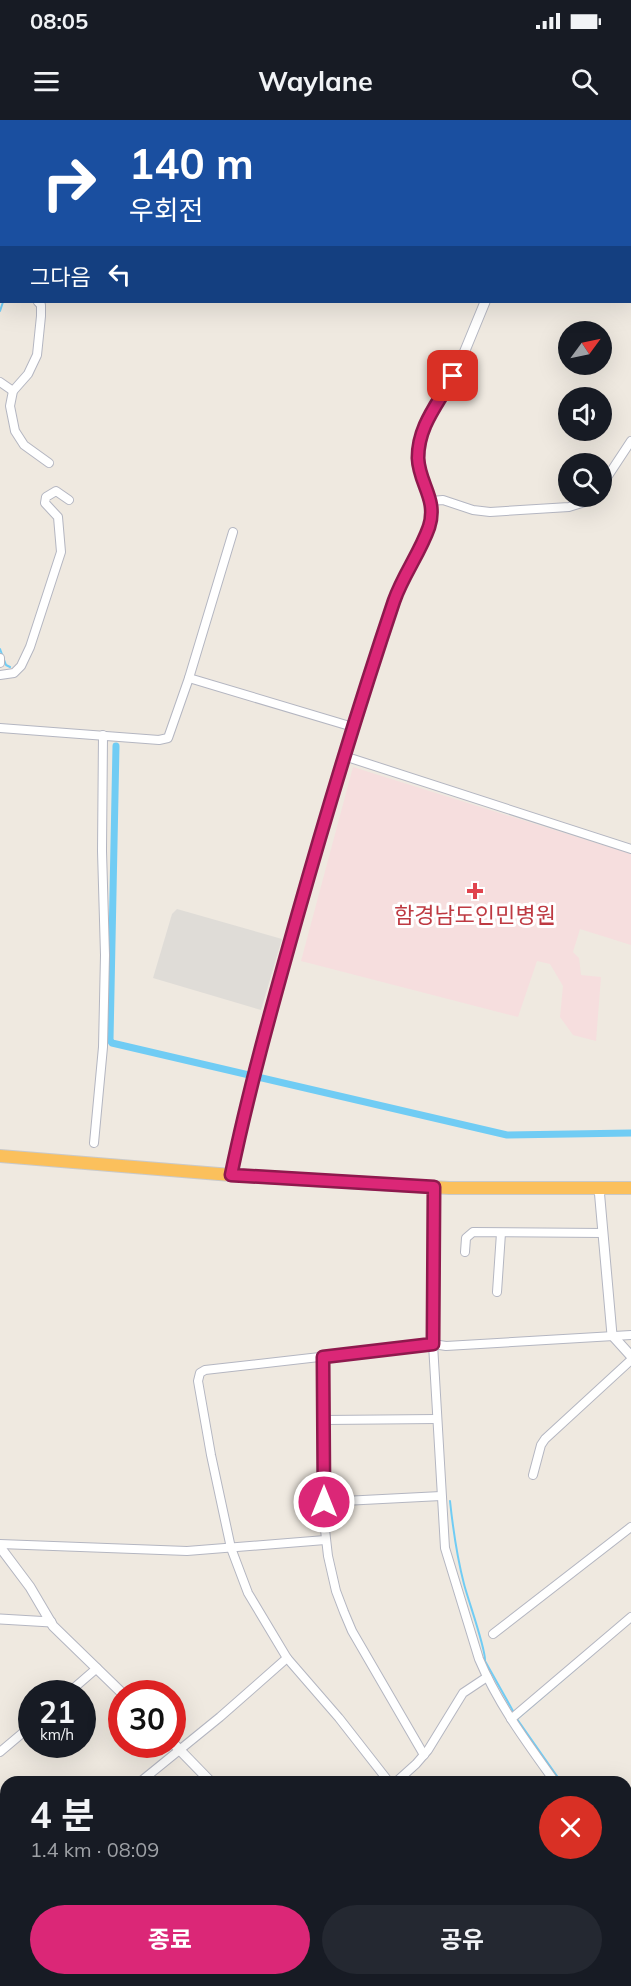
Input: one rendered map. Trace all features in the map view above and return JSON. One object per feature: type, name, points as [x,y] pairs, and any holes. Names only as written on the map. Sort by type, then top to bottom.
[{"type":"highway","points":[[0,1156],[231,1175],[434,1187],[631,1188]]},
{"type":"street","points":[[38,303],[41,308],[41,322],[37,354],[28,374],[13,391],[10,406],[15,430],[24,445],[49,463]]},
{"type":"street","points":[[231,1175],[254,1070],[344,756],[396,597],[425,538],[432,516],[431,501],[419,463],[422,430],[457,370],[485,303]]},
{"type":"street","points":[[0,382],[13,391]]},
{"type":"street","points":[[612,470],[631,441]]},
{"type":"street","points":[[0,675],[14,673],[21,666],[30,647],[61,552],[58,517],[45,503],[46,497],[56,491],[69,500]]},
{"type":"street","points":[[431,501],[443,500],[473,510],[490,512],[568,507]]},
{"type":"street","points":[[0,728],[159,740],[168,738],[189,678],[233,532]]},
{"type":"street","points":[[0,658],[0,663]]},
{"type":"street","points":[[189,678],[353,727]]},
{"type":"street","points":[[94,1143],[103,1035],[105,955],[102,851],[103,735]]},
{"type":"street","points":[[344,756],[631,849]]},
{"type":"street","points":[[434,1187],[433,1344],[445,1548],[479,1659],[487,1677],[511,1719],[551,1776]]},
{"type":"street","points":[[533,1475],[535,1463],[545,1439],[631,1358],[612,1335],[600,1188]]},
{"type":"street","points":[[465,1252],[466,1238],[472,1232],[603,1233]]},
{"type":"street","points":[[497,1292],[501,1233]]},
{"type":"street","points":[[384,1776],[339,1718],[287,1658],[248,1593],[231,1548],[211,1455],[198,1381],[200,1373],[206,1370],[433,1344],[446,1346],[631,1335]]},
{"type":"street","points":[[323,1357],[325,1540],[336,1591],[348,1623],[424,1755]]},
{"type":"street","points":[[324,1420],[437,1419]]},
{"type":"street","points":[[324,1502],[441,1496]]},
{"type":"street","points":[[493,1634],[631,1527]]},
{"type":"street","points":[[0,1545],[188,1551],[325,1540]]},
{"type":"street","points":[[0,1545],[30,1587],[51,1622],[108,1680]]},
{"type":"street","points":[[511,1719],[631,1617]]},
{"type":"street","points":[[0,1619],[51,1622]]},
{"type":"street","points":[[186,1739],[220,1717],[287,1658]]},
{"type":"street","points":[[83,1680],[96,1668]]},
{"type":"street","points":[[402,1776],[424,1755],[459,1697],[487,1677]]},
{"type":"street","points":[[0,1752],[18,1737]]},
{"type":"street","points":[[186,1756],[205,1776]]},
{"type":"street","points":[[146,1776],[163,1758]]},
{"type":"shaded area","name":"함경남도인민병원","points":[[353,767],[631,854],[631,945],[580,929],[573,952],[579,958],[581,975],[601,977],[596,1041],[573,1035],[560,1017],[563,986],[550,964],[537,961],[518,1017],[301,961]]},
{"type":"shaded area","points":[[177,909],[282,939],[261,1010],[153,978],[172,914]]},
{"type":"waterway","points":[[0,311],[3,303]]},
{"type":"waterway","points":[[0,649],[6,665],[10,667]]},
{"type":"waterway","points":[[116,746],[110,1040],[112,1043],[507,1135],[631,1133]]},
{"type":"waterway","points":[[450,1501],[462,1574],[483,1646],[485,1661],[513,1711]]},
{"type":"waterway","points":[[557,1776],[517,1719],[594,1653]]},
{"type":"place","name":"함경남도인민병원","points":[[475,891]]},
{"type":"route","points":[[324,1502],[323,1357],[433,1344],[434,1187],[231,1175],[254,1070],[344,756],[396,597],[430,524],[432,508],[420,470],[419,445],[426,420],[435,409],[453,376]]}]
